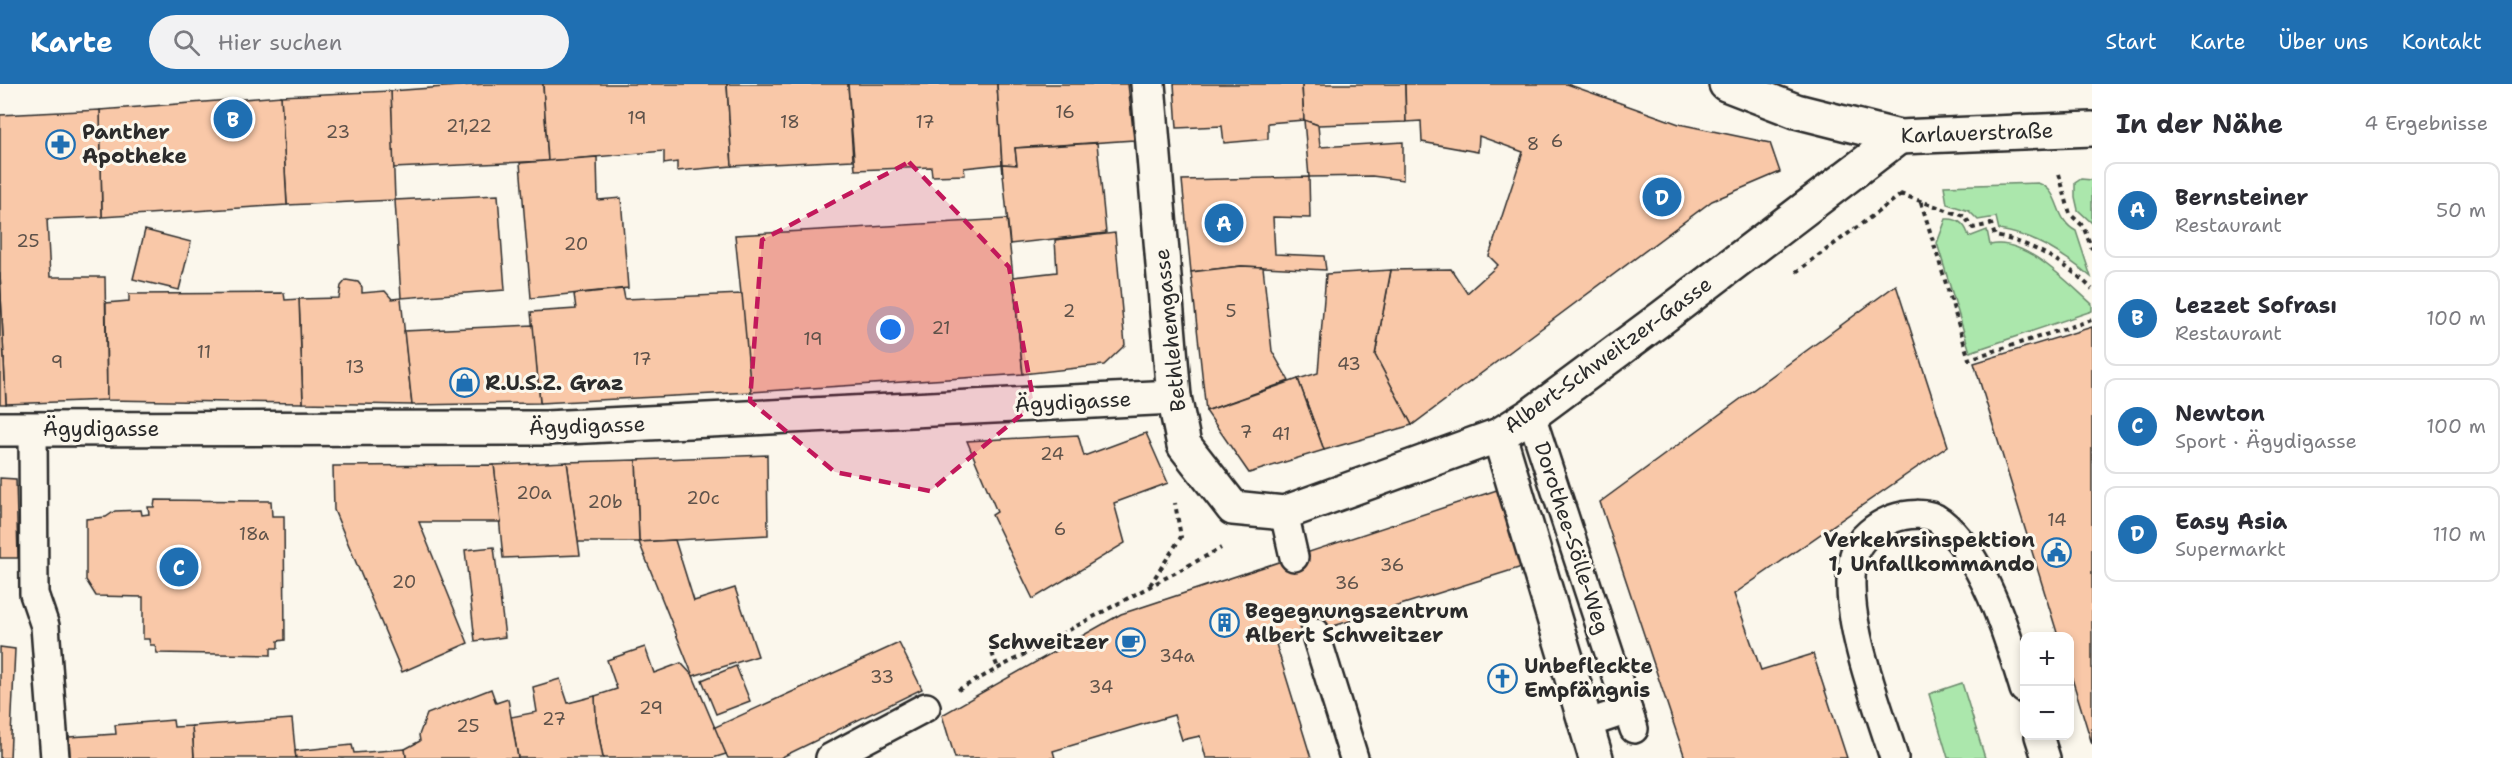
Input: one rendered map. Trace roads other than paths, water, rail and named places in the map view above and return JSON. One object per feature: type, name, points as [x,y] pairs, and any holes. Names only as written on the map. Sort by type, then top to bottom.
[{"type":"street","name":"Bethlehemgasse","points":[[1148,84],[1174,397],[1184,445],[1233,508],[1284,513]]},
{"type":"street","name":"Karlauerstraße","points":[[1726,84],[1796,111],[1899,137],[2092,129]]},
{"type":"street","name":"Albert-Schweitzer-Gasse","points":[[1284,513],[1499,435],[1531,415],[1899,137]]},
{"type":"street","name":"Ägydigasse","points":[[0,429],[546,428],[1174,397]]},
{"type":"street","name":"Dorothee-Sölle-Weg","points":[[1499,435],[1596,758]]},
{"type":"lane","name":"Dorothee-Sölle-Weg","points":[[1531,415],[1631,719],[1586,724]]},
{"type":"lane","points":[[33,430],[34,594],[45,626],[55,758]]},
{"type":"lane","points":[[1284,513],[1294,557]]},
{"type":"lane","points":[[1894,758],[1860,648],[1850,601],[1854,553],[1874,527],[1907,513],[1938,519],[1966,549],[2002,617],[2024,686]]},
{"type":"lane","points":[[1315,632],[1354,758]]},
{"type":"lane","points":[[830,758],[926,707]]},
{"type":"lane","points":[[2041,740],[2046,758]]},
{"type":"place","name":"Lezzet Sofrası","points":[[233,119]]},
{"type":"place","name":"Panther Apotheke","points":[[61,144]]},
{"type":"place","name":"Easy Asia","points":[[1662,197]]},
{"type":"place","name":"Bernsteiner","points":[[1224,223]]},
{"type":"place","name":"R.U.S.Z. Graz","points":[[464,383]]},
{"type":"place","name":"Verkehrsinspektion 1, Unfallkommando","points":[[2056,552]]},
{"type":"place","name":"Newton","points":[[179,567]]},
{"type":"place","name":"Begegnungszentrum Albert Schweitzer","points":[[1224,623]]},
{"type":"place","name":"Schweitzer","points":[[1130,642]]},
{"type":"place","name":"Unbefleckte Empfängnis","points":[[1503,678]]}]
